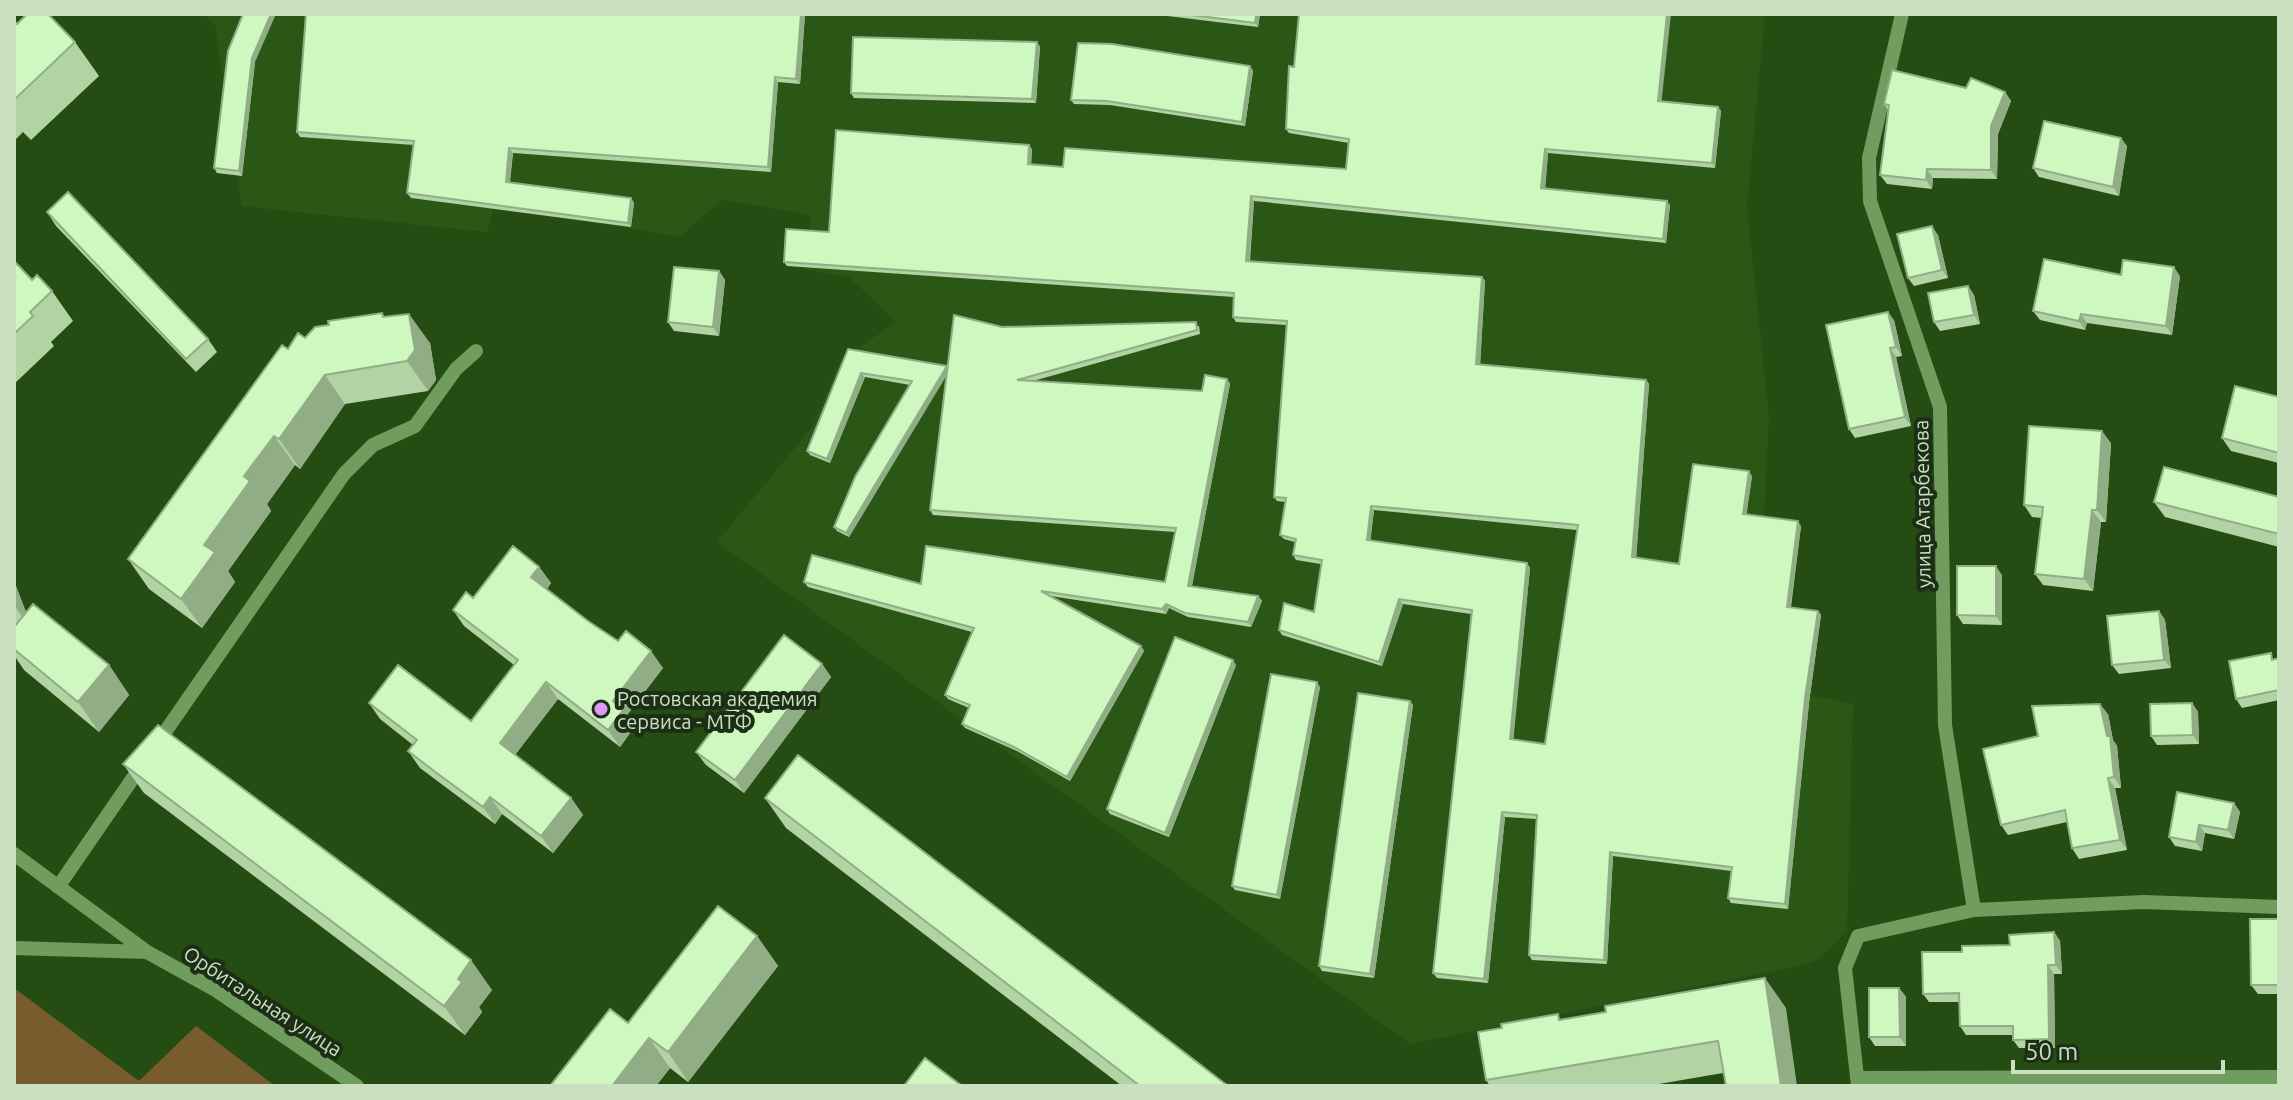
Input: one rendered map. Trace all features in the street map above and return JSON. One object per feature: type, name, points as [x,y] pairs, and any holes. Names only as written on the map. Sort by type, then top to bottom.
[{"type":"street","name":"улица Атарбекова","points":[[1902,14],[1869,158],[1870,201],[1940,407],[1945,725],[1974,910]]},
{"type":"street","points":[[58,887],[344,474],[373,445],[415,426],[456,369],[476,351]]},
{"type":"street","name":"Орбитальная улица","points":[[14,854],[147,952],[214,989],[357,1086]]},
{"type":"street","points":[[2279,907],[2144,902],[1974,910],[1858,936],[1845,968],[1858,1082],[2279,1077]]},
{"type":"street","points":[[14,948],[147,952]]},
{"type":"shaded area","points":[[205,14],[1765,14],[1747,207],[1769,418],[1755,684],[1853,704],[1847,931],[1816,961],[1808,964],[1410,1044],[717,542],[813,426],[841,359],[897,322],[850,278],[806,269],[811,215],[722,200],[679,237],[494,206],[487,232],[242,206],[215,25]]},
{"type":"shaded area","points":[[14,988],[139,1081],[196,1026],[275,1086],[14,1086]]},
{"type":"building","points":[[27,14],[48,14],[75,42],[14,100],[14,21],[17,24]]},
{"type":"building","points":[[243,14],[271,14],[252,58],[239,171],[214,168],[228,51]]},
{"type":"building","points":[[306,14],[801,14],[796,79],[775,77],[768,167],[509,148],[506,182],[631,198],[628,223],[407,193],[414,141],[297,132]]},
{"type":"building","points":[[1184,14],[1256,14],[1255,23]]},
{"type":"building","points":[[1299,14],[1667,14],[1658,101],[1718,107],[1712,163],[1545,149],[1541,188],[1667,201],[1663,239],[1251,196],[1246,261],[1482,277],[1476,364],[1646,380],[1632,557],[1679,564],[1693,464],[1749,471],[1743,514],[1798,521],[1787,607],[1818,611],[1805,698],[1785,904],[1728,898],[1732,867],[1610,852],[1604,960],[1529,955],[1537,815],[1502,812],[1484,979],[1433,973],[1472,610],[1399,599],[1379,662],[1279,630],[1284,603],[1314,612],[1322,560],[1293,555],[1296,539],[1280,535],[1286,498],[1274,497],[1287,321],[1233,317],[1234,293],[784,262],[786,229],[829,232],[836,130],[1029,145],[1028,164],[1063,167],[1065,148],[1346,169],[1349,139],[1286,129],[1289,66],[1294,67]],"holes":[[[1371,506],[1578,525],[1545,744],[1510,739],[1527,563],[1367,540]]]},
{"type":"building","points":[[853,37],[1037,42],[1032,99],[851,93]]},
{"type":"building","points":[[1078,43],[1112,44],[1250,66],[1242,122],[1107,101],[1071,100]]},
{"type":"building","points":[[1892,70],[1966,88],[1971,78],[2005,92],[1991,126],[1991,170],[1927,169],[1926,180],[1880,175],[1889,105],[1884,104]]},
{"type":"building","points":[[2044,121],[2121,138],[2113,187],[2033,168]]},
{"type":"building","points":[[68,192],[208,339],[186,359],[47,212]]},
{"type":"building","points":[[1932,226],[1942,270],[1908,278],[1897,234]]},
{"type":"building","points":[[2044,259],[2121,275],[2123,260],[2174,267],[2166,326],[2081,314],[2079,321],[2033,311]]},
{"type":"building","points":[[15,262],[32,280],[37,275],[52,291],[30,312],[33,316],[14,334]]},
{"type":"building","points":[[674,267],[719,271],[713,327],[668,322]]},
{"type":"building","points":[[1968,286],[1974,315],[1934,322],[1928,293]]},
{"type":"building","points":[[1888,312],[1896,347],[1890,348],[1905,417],[1849,429],[1826,325]]},
{"type":"building","points":[[382,313],[383,317],[409,314],[415,350],[407,361],[325,375],[279,439],[274,436],[244,476],[250,481],[204,545],[215,552],[181,599],[128,559],[282,345],[288,349],[298,333],[305,338],[315,327],[329,325],[328,321]]},
{"type":"building","points":[[954,315],[1002,327],[1196,322],[1197,330],[1017,380],[1202,391],[1205,375],[1227,379],[1188,586],[1258,596],[1248,622],[1185,613],[1166,604],[1162,609],[1041,591],[1141,646],[1067,777],[1014,747],[962,724],[970,705],[945,695],[974,628],[804,582],[812,555],[921,584],[926,546],[1165,582],[1176,528],[930,510]]},
{"type":"building","points":[[848,349],[947,366],[846,533],[834,527],[855,477],[912,381],[861,373],[827,459],[807,451]]},
{"type":"building","points":[[2235,386],[2279,397],[2279,453],[2222,438]]},
{"type":"building","points":[[2029,426],[2102,431],[2097,510],[2092,510],[2084,579],[2035,574],[2043,507],[2024,505]]},
{"type":"building","points":[[2164,467],[2279,497],[2279,534],[2154,502]]},
{"type":"building","name":"Ростовская академия сервиса - МТФ","points":[[513,546],[539,567],[531,577],[588,621],[618,641],[626,631],[651,651],[613,701],[623,710],[608,730],[546,682],[500,743],[571,798],[541,836],[490,797],[483,807],[408,751],[417,740],[369,703],[398,665],[471,721],[518,660],[453,610],[466,592],[473,598]]},
{"type":"building","points":[[1957,566],[1996,566],[1996,616],[1957,615]]},
{"type":"building","points":[[33,604],[109,665],[78,702],[14,649],[14,627]]},
{"type":"building","points":[[2159,611],[2164,660],[2112,665],[2107,616]]},
{"type":"building","points":[[784,635],[822,664],[735,780],[696,752]]},
{"type":"building","points":[[1175,637],[1233,660],[1165,833],[1107,809]]},
{"type":"building","points":[[2271,653],[2272,660],[2279,658],[2279,690],[2236,699],[2229,661]]},
{"type":"building","points":[[1271,674],[1317,682],[1277,895],[1232,886]]},
{"type":"building","points":[[1358,693],[1410,701],[1370,974],[1319,966]]},
{"type":"building","points":[[2192,703],[2193,735],[2151,736],[2150,704]]},
{"type":"building","points":[[2100,704],[2107,736],[2110,736],[2114,777],[2108,778],[2120,840],[2072,848],[2065,810],[2001,825],[1983,749],[2038,736],[2032,706]]},
{"type":"building","points":[[158,725],[471,960],[458,979],[462,982],[444,1006],[123,764]]},
{"type":"building","points":[[798,755],[1228,1086],[1140,1086],[765,798]]},
{"type":"building","points":[[2177,792],[2234,803],[2228,830],[2199,825],[2196,842],[2169,837]]},
{"type":"building","points":[[718,906],[757,936],[668,1052],[649,1038],[612,1086],[550,1086],[610,1009],[628,1023]]},
{"type":"building","points":[[2250,919],[2279,919],[2279,985],[2251,985]]},
{"type":"building","points":[[2054,932],[2056,965],[2048,965],[2049,1039],[2013,1040],[2013,1026],[1960,1026],[1959,993],[1923,994],[1922,952],[1962,952],[1962,946],[2010,945],[2009,935]]},
{"type":"building","points":[[1765,978],[1781,1086],[1726,1086],[1718,1041],[1486,1080],[1478,1032],[1502,1028],[1501,1024],[1558,1014],[1559,1020],[1606,1012],[1605,1006]]},
{"type":"building","points":[[1869,988],[1899,988],[1900,1037],[1869,1037]]},
{"type":"building","points":[[925,1058],[962,1086],[904,1086]]},
{"type":"place","name":"Ростовская академия сервиса - МТФ","points":[[601,709]]}]
